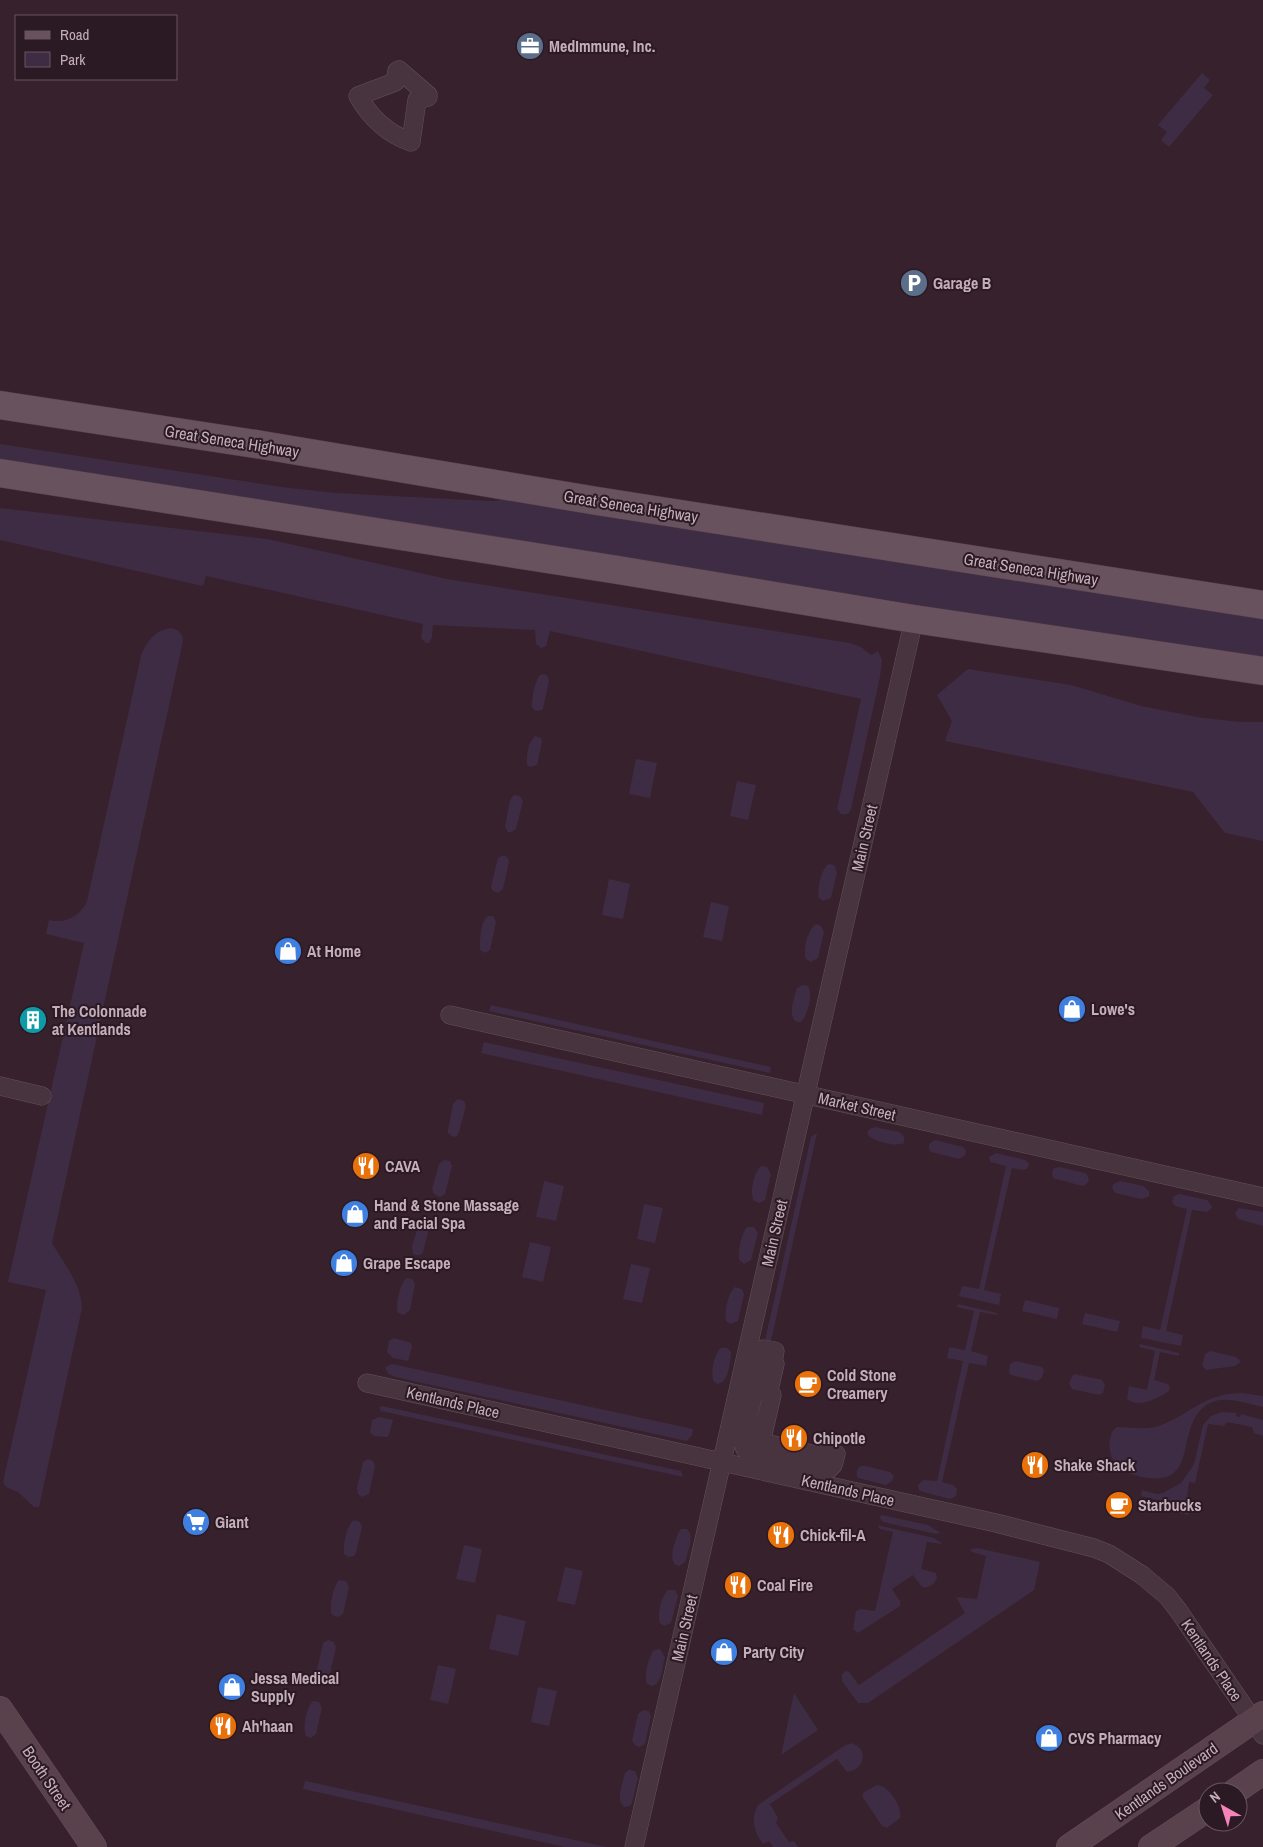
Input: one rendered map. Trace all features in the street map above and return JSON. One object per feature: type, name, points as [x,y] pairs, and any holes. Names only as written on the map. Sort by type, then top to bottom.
[{"type":"main road","name":"Great Seneca Highway","points":[[2,405],[262,445],[786,531],[1263,605]]},
{"type":"main road","points":[[0,473],[618,570],[914,619],[1263,672]]},
{"type":"street","name":"Main Street","points":[[634,1847],[914,619]]},
{"type":"street","name":"Market Street","points":[[450,1015],[1263,1197]]},
{"type":"street","points":[[0,1086],[42,1096]]},
{"type":"street","points":[[764,1349],[775,1351],[772,1363],[775,1364],[768,1394],[772,1395],[761,1442],[824,1457],[825,1451],[836,1454],[832,1466],[824,1470],[754,1455],[748,1453],[744,1448],[744,1437],[764,1349]]},
{"type":"street","name":"Kentlands Place","points":[[367,1383],[1023,1529],[1094,1548],[1109,1554],[1142,1574],[1167,1596],[1260,1723]]},
{"type":"street","name":"Booth Street","points":[[0,1709],[94,1847]]},
{"type":"street","name":"Kentlands Boulevard","points":[[1069,1847],[1260,1723]]},
{"type":"street","points":[[1248,1782],[1263,1772]]},
{"type":"street","points":[[1151,1847],[1198,1816]]},
{"type":"green space","points":[[1202,73],[1210,80],[1204,88],[1213,95],[1169,147],[1161,140],[1167,132],[1158,125]]},
{"type":"green space","points":[[0,444],[289,488],[336,493],[469,500],[494,501],[506,499],[1263,618],[1263,657],[1109,635],[0,460]]},
{"type":"green space","points":[[0,508],[267,539],[447,579],[850,643],[861,647],[871,655],[878,651],[882,660],[880,677],[851,809],[848,813],[841,814],[837,809],[861,699],[550,631],[546,646],[541,648],[536,644],[535,630],[433,625],[432,637],[429,643],[426,643],[421,638],[423,624],[206,576],[203,586],[0,540]]},
{"type":"green space","points":[[171,628],[180,632],[183,641],[52,1243],[67,1266],[79,1290],[82,1308],[39,1507],[34,1507],[18,1492],[6,1487],[3,1482],[46,1290],[8,1282],[84,943],[46,934],[49,920],[61,921],[72,918],[81,911],[87,901],[141,656],[146,646],[156,634]]},
{"type":"green space","points":[[968,669],[1071,685],[1141,706],[1197,717],[1239,722],[1263,722],[1263,841],[1225,833],[1193,792],[945,741],[952,721],[937,695]]},
{"type":"green space","points":[[545,674],[549,681],[543,708],[536,711],[532,707],[534,690],[540,675]]},
{"type":"green space","points":[[535,736],[541,738],[542,742],[537,765],[530,767],[527,765],[527,753],[529,745]]},
{"type":"green space","points":[[636,759],[657,763],[650,798],[629,794]]},
{"type":"green space","points":[[737,781],[756,785],[748,820],[730,816]]},
{"type":"green space","points":[[514,795],[520,796],[523,801],[516,829],[508,832],[505,827],[510,800]]},
{"type":"green space","points":[[504,855],[508,858],[509,862],[503,889],[498,893],[492,890],[491,886],[498,858]]},
{"type":"green space","points":[[829,864],[834,865],[837,872],[831,898],[823,901],[819,898],[819,885],[822,874]]},
{"type":"green space","points":[[609,879],[630,884],[623,919],[602,915]]},
{"type":"green space","points":[[711,902],[729,906],[722,941],[703,937]]},
{"type":"green space","points":[[488,916],[493,916],[496,922],[490,950],[485,953],[480,950],[480,936],[483,922]]},
{"type":"green space","points":[[816,924],[821,926],[824,932],[818,958],[811,962],[806,959],[805,946],[810,931]]},
{"type":"green space","points":[[803,985],[808,986],[810,994],[809,1004],[804,1019],[801,1022],[797,1022],[792,1016],[792,1006],[797,988]]},
{"type":"green space","points":[[491,1005],[771,1067],[770,1073],[489,1011]]},
{"type":"green space","points":[[484,1042],[764,1103],[762,1115],[481,1053]]},
{"type":"green space","points":[[458,1099],[464,1101],[466,1106],[459,1132],[457,1136],[453,1137],[448,1133],[448,1130],[453,1104]]},
{"type":"green space","points":[[875,1127],[899,1132],[904,1136],[904,1143],[892,1144],[876,1140],[868,1134],[869,1130]]},
{"type":"green space","points":[[817,1133],[769,1350],[763,1349],[811,1137]]},
{"type":"green space","points":[[935,1140],[963,1147],[966,1151],[965,1155],[959,1159],[931,1152],[929,1144]]},
{"type":"green space","points":[[996,1153],[1025,1160],[1029,1164],[1027,1169],[1012,1168],[984,1290],[1001,1294],[999,1305],[959,1296],[962,1286],[979,1289],[1006,1166],[990,1162],[989,1157]]},
{"type":"green space","points":[[444,1160],[450,1161],[452,1166],[445,1194],[440,1197],[434,1194],[432,1189],[439,1164]]},
{"type":"green space","points":[[761,1166],[767,1167],[771,1174],[765,1200],[760,1203],[754,1201],[752,1188],[754,1178]]},
{"type":"green space","points":[[1059,1167],[1085,1173],[1089,1181],[1082,1186],[1053,1178],[1053,1169]]},
{"type":"green space","points":[[544,1181],[564,1186],[556,1221],[536,1217]]},
{"type":"green space","points":[[1120,1181],[1143,1186],[1149,1191],[1149,1196],[1142,1199],[1115,1193],[1112,1188],[1113,1184]]},
{"type":"green space","points":[[1180,1194],[1207,1200],[1212,1206],[1207,1212],[1192,1210],[1166,1331],[1183,1335],[1181,1346],[1141,1338],[1143,1326],[1160,1330],[1187,1209],[1175,1206],[1172,1202],[1174,1196]]},
{"type":"green space","points":[[644,1204],[663,1208],[655,1243],[637,1239]]},
{"type":"green space","points":[[1239,1208],[1263,1212],[1263,1226],[1238,1219],[1235,1213]]},
{"type":"green space","points":[[424,1218],[429,1220],[430,1224],[423,1252],[420,1255],[416,1255],[413,1254],[412,1246],[420,1221]]},
{"type":"green space","points":[[747,1227],[754,1227],[758,1233],[751,1260],[744,1264],[739,1260],[739,1252]]},
{"type":"green space","points":[[530,1242],[551,1247],[543,1282],[522,1277]]},
{"type":"green space","points":[[631,1264],[650,1268],[642,1303],[623,1299]]},
{"type":"green space","points":[[406,1278],[412,1279],[415,1284],[410,1310],[404,1315],[398,1313],[397,1305],[400,1290]]},
{"type":"green space","points":[[735,1287],[742,1289],[744,1294],[738,1321],[730,1324],[726,1321],[726,1308],[730,1294]]},
{"type":"green space","points":[[1025,1300],[1059,1308],[1057,1319],[1022,1311]]},
{"type":"green space","points":[[958,1304],[997,1313],[997,1315],[980,1312],[971,1351],[988,1356],[986,1366],[969,1363],[942,1482],[953,1485],[957,1489],[956,1496],[950,1499],[923,1492],[919,1490],[918,1485],[923,1480],[937,1481],[963,1361],[947,1358],[949,1347],[965,1350],[974,1311],[957,1307]]},
{"type":"green space","points":[[1085,1313],[1120,1321],[1117,1332],[1082,1324]]},
{"type":"green space","points":[[394,1338],[411,1343],[412,1347],[408,1361],[393,1358],[387,1352],[389,1341]]},
{"type":"green space","points":[[1140,1344],[1179,1353],[1179,1356],[1160,1352],[1154,1380],[1168,1384],[1169,1391],[1143,1403],[1137,1403],[1127,1399],[1129,1386],[1147,1390],[1155,1351],[1139,1347]]},
{"type":"green space","points":[[721,1348],[727,1348],[731,1352],[731,1356],[726,1377],[721,1383],[717,1384],[712,1376],[715,1358]]},
{"type":"green space","points":[[1210,1351],[1236,1357],[1241,1362],[1235,1366],[1206,1370],[1202,1365],[1205,1354]]},
{"type":"green space","points":[[1016,1361],[1042,1367],[1044,1370],[1042,1378],[1037,1381],[1011,1375],[1009,1372],[1010,1364]]},
{"type":"green space","points":[[392,1364],[693,1429],[692,1435],[687,1441],[395,1377],[388,1374],[385,1367]]},
{"type":"green space","points":[[1075,1374],[1102,1380],[1105,1385],[1103,1393],[1099,1395],[1072,1389],[1069,1384],[1072,1376]]},
{"type":"green space","points":[[1241,1393],[1263,1396],[1263,1407],[1230,1400],[1210,1403],[1199,1412],[1192,1424],[1181,1462],[1175,1471],[1165,1477],[1149,1478],[1136,1476],[1124,1470],[1114,1461],[1110,1451],[1110,1440],[1113,1430],[1117,1427],[1155,1427],[1177,1418],[1215,1397]]},
{"type":"green space","points":[[382,1406],[681,1471],[683,1477],[381,1411],[379,1407]]},
{"type":"green space","points":[[1222,1412],[1236,1413],[1236,1416],[1240,1417],[1241,1414],[1263,1420],[1263,1436],[1254,1433],[1252,1427],[1227,1422],[1224,1426],[1208,1424],[1195,1483],[1189,1482],[1187,1498],[1189,1515],[1160,1509],[1161,1501],[1141,1496],[1142,1490],[1157,1494],[1163,1493],[1181,1483],[1194,1464],[1203,1425],[1211,1416]]},
{"type":"green space","points":[[380,1417],[393,1420],[387,1437],[374,1436],[370,1432],[372,1420]]},
{"type":"green space","points":[[368,1459],[373,1461],[375,1466],[369,1494],[362,1497],[358,1494],[357,1488],[363,1462]]},
{"type":"green space","points":[[866,1466],[890,1472],[894,1476],[892,1481],[886,1485],[858,1478],[858,1468]]},
{"type":"green space","points":[[882,1515],[928,1525],[941,1533],[936,1534],[883,1522],[879,1517]]},
{"type":"green space","points":[[354,1520],[360,1522],[362,1527],[356,1552],[354,1556],[348,1557],[344,1554],[345,1541],[347,1531]]},
{"type":"green space","points":[[877,1525],[934,1538],[943,1544],[927,1542],[921,1569],[936,1573],[937,1578],[933,1584],[929,1587],[922,1587],[913,1575],[892,1589],[900,1601],[900,1606],[858,1633],[853,1629],[856,1611],[861,1609],[875,1611],[893,1532],[880,1529]]},
{"type":"green space","points":[[681,1529],[687,1529],[691,1539],[686,1560],[679,1566],[675,1565],[672,1554]]},
{"type":"green space","points":[[464,1545],[482,1549],[475,1583],[456,1579]]},
{"type":"green space","points":[[978,1548],[1040,1562],[1034,1590],[868,1703],[858,1703],[842,1681],[842,1674],[846,1671],[849,1672],[859,1685],[965,1613],[956,1597],[977,1599],[986,1556],[972,1552],[970,1549]]},
{"type":"green space","points":[[565,1567],[583,1571],[575,1605],[557,1601]]},
{"type":"green space","points":[[339,1580],[346,1581],[349,1587],[343,1614],[338,1617],[332,1615],[331,1602],[333,1592]]},
{"type":"green space","points":[[668,1590],[675,1590],[678,1596],[671,1623],[664,1626],[659,1620],[659,1611],[663,1597]]},
{"type":"green space","points":[[497,1614],[526,1621],[518,1656],[489,1649]]},
{"type":"green space","points":[[328,1640],[334,1642],[336,1648],[330,1673],[328,1677],[322,1678],[317,1670],[323,1643]]},
{"type":"green space","points":[[660,1649],[665,1657],[659,1681],[653,1686],[647,1684],[647,1667],[654,1650]]},
{"type":"green space","points":[[438,1665],[456,1669],[448,1704],[430,1700]]},
{"type":"green space","points":[[538,1687],[557,1691],[549,1726],[531,1722]]},
{"type":"green space","points":[[794,1693],[818,1730],[781,1755]]},
{"type":"green space","points":[[313,1701],[319,1702],[322,1708],[316,1734],[311,1738],[306,1736],[305,1723],[307,1712]]},
{"type":"green space","points":[[643,1710],[649,1711],[651,1716],[645,1744],[639,1747],[632,1741],[638,1714]]},
{"type":"green space","points":[[851,1743],[857,1746],[863,1754],[861,1764],[857,1768],[847,1772],[837,1759],[770,1804],[778,1818],[776,1823],[789,1842],[794,1841],[798,1847],[773,1847],[769,1841],[763,1844],[757,1835],[754,1825],[754,1816],[758,1805]]},
{"type":"green space","points":[[629,1770],[635,1771],[638,1778],[632,1803],[630,1806],[624,1807],[620,1800],[620,1791],[625,1773]]},
{"type":"green space","points":[[305,1781],[607,1847],[565,1847],[303,1789]]},
{"type":"green space","points":[[877,1785],[882,1786],[890,1793],[899,1809],[900,1818],[887,1828],[882,1826],[862,1796],[864,1792]]},
{"type":"place","name":"MedImmune, Inc.","points":[[530,46]]},
{"type":"place","name":"Garage B","points":[[914,283]]},
{"type":"place","name":"At Home","points":[[288,951]]},
{"type":"place","name":"Lowe's","points":[[1072,1009]]},
{"type":"place","name":"The Colonnade at Kentlands","points":[[33,1020]]},
{"type":"place","name":"CAVA","points":[[366,1166]]},
{"type":"place","name":"Hand & Stone Massage and Facial Spa","points":[[355,1214]]},
{"type":"place","name":"Grape Escape","points":[[344,1263]]},
{"type":"place","name":"Cold Stone Creamery","points":[[808,1384]]},
{"type":"place","name":"Chipotle","points":[[794,1438]]},
{"type":"place","name":"Shake Shack","points":[[1035,1465]]},
{"type":"place","name":"Starbucks","points":[[1119,1505]]},
{"type":"place","name":"Giant","points":[[196,1522]]},
{"type":"place","name":"Chick-fil-A","points":[[781,1535]]},
{"type":"place","name":"Coal Fire","points":[[738,1585]]},
{"type":"place","name":"Party City","points":[[724,1652]]},
{"type":"place","name":"Jessa Medical Supply","points":[[232,1687]]},
{"type":"place","name":"Ah'haan","points":[[223,1726]]},
{"type":"place","name":"CVS Pharmacy","points":[[1049,1738]]}]
